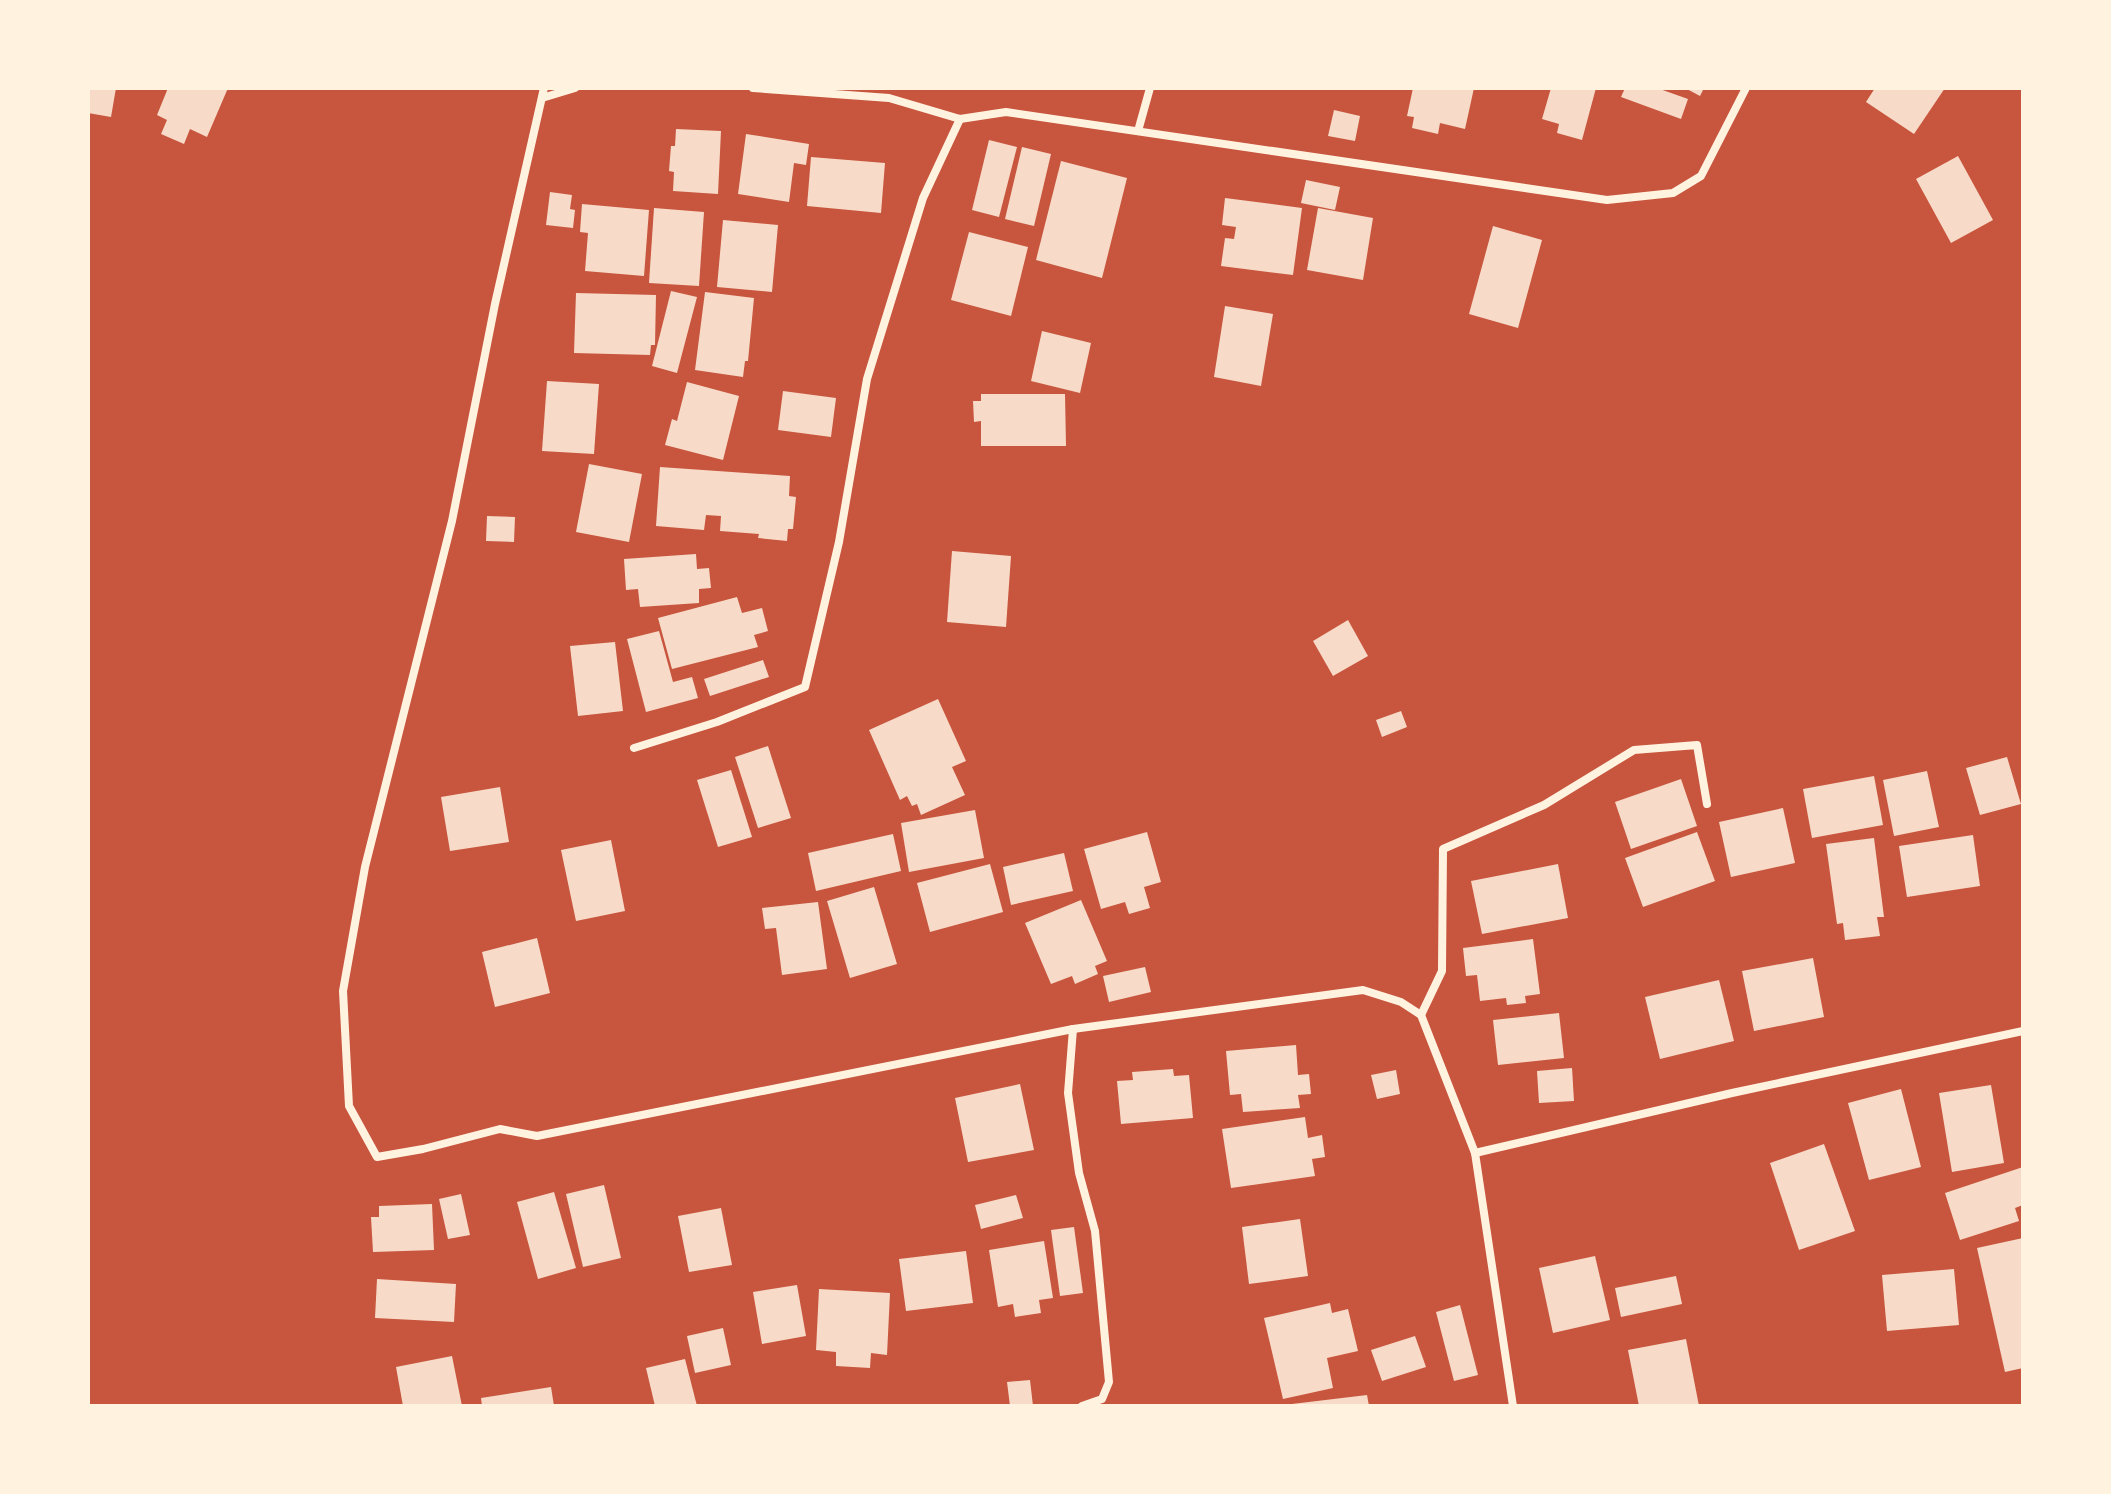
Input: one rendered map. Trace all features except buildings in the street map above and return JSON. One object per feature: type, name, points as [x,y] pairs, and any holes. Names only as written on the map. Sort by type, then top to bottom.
[{"type":"street","points":[[575,88],[543,93],[495,304],[452,521],[365,867],[343,991],[349,1106],[377,1157],[423,1149],[500,1129],[537,1136],[1073,1029],[1363,990],[1401,1002],[1421,1015],[1475,1153],[1513,1406]]},
{"type":"street","points":[[753,88],[889,98],[960,119],[1006,112],[1607,200],[1673,193],[1701,176],[1746,88]]},
{"type":"street","points":[[1138,131],[1150,88]]},
{"type":"street","points":[[634,748],[717,722],[805,687],[839,542],[867,379],[923,198],[960,119]]},
{"type":"street","points":[[1421,1015],[1442,971],[1443,849],[1544,805],[1634,750],[1697,745],[1707,804]]},
{"type":"street","points":[[1073,1029],[1068,1093],[1079,1173],[1095,1231],[1109,1382],[1102,1399],[1082,1406]]},
{"type":"street","points":[[1475,1153],[1732,1093],[2023,1031]]}]
